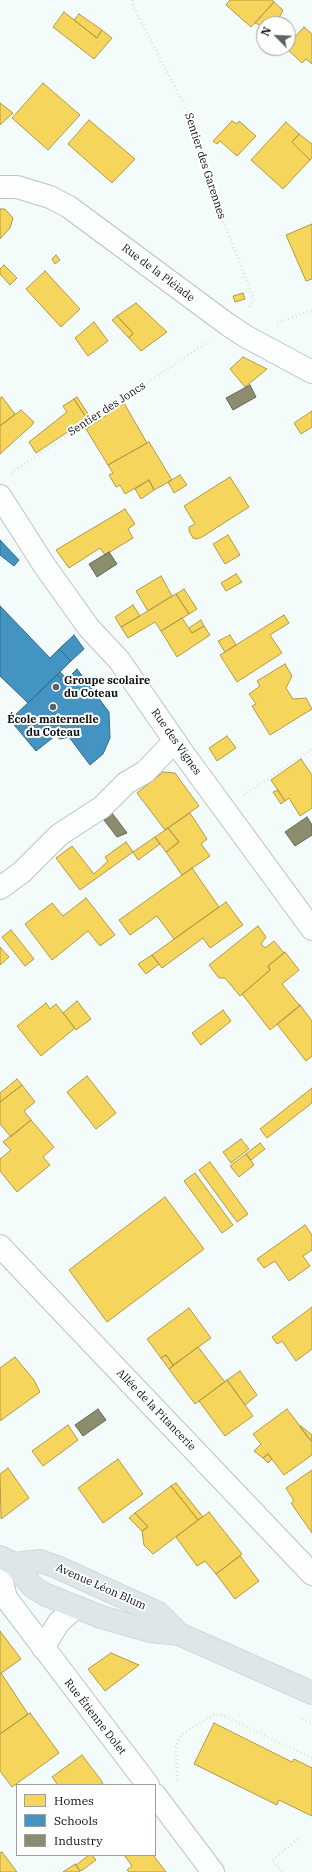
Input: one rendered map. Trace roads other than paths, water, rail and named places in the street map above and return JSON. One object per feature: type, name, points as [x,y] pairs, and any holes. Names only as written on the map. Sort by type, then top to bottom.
[{"type":"main road","name":"Avenue Léon Blum","points":[[5,1565],[40,1561],[57,1567],[158,1613],[179,1634]]},
{"type":"main road","name":"Avenue Léon Blum","points":[[5,1565],[44,1594],[75,1608],[150,1631],[179,1634],[312,1693]]},
{"type":"street","name":"Rue de la Pléiade","points":[[0,187],[17,187],[50,197],[69,207],[227,324],[245,336],[312,372]]},
{"type":"street","name":"Rue des Vignes","points":[[0,496],[44,565],[89,628],[120,660],[174,741],[312,929]]},
{"type":"street","points":[[0,888],[22,872],[72,824],[102,807],[126,783],[145,772],[174,741]]},
{"type":"street","name":"Allée de la Pitancerie","points":[[0,1246],[312,1574]]},
{"type":"street","name":"Rue Étienne Dolet","points":[[5,1565],[6,1598],[147,1784]]},
{"type":"street","points":[[43,1648],[59,1622],[75,1608]]},
{"type":"street","points":[[156,1795],[213,1872]]},
{"type":"place","name":"Groupe scolaire du Coteau","points":[[56,687]]},
{"type":"place","name":"École maternelle du Coteau","points":[[53,707]]}]
